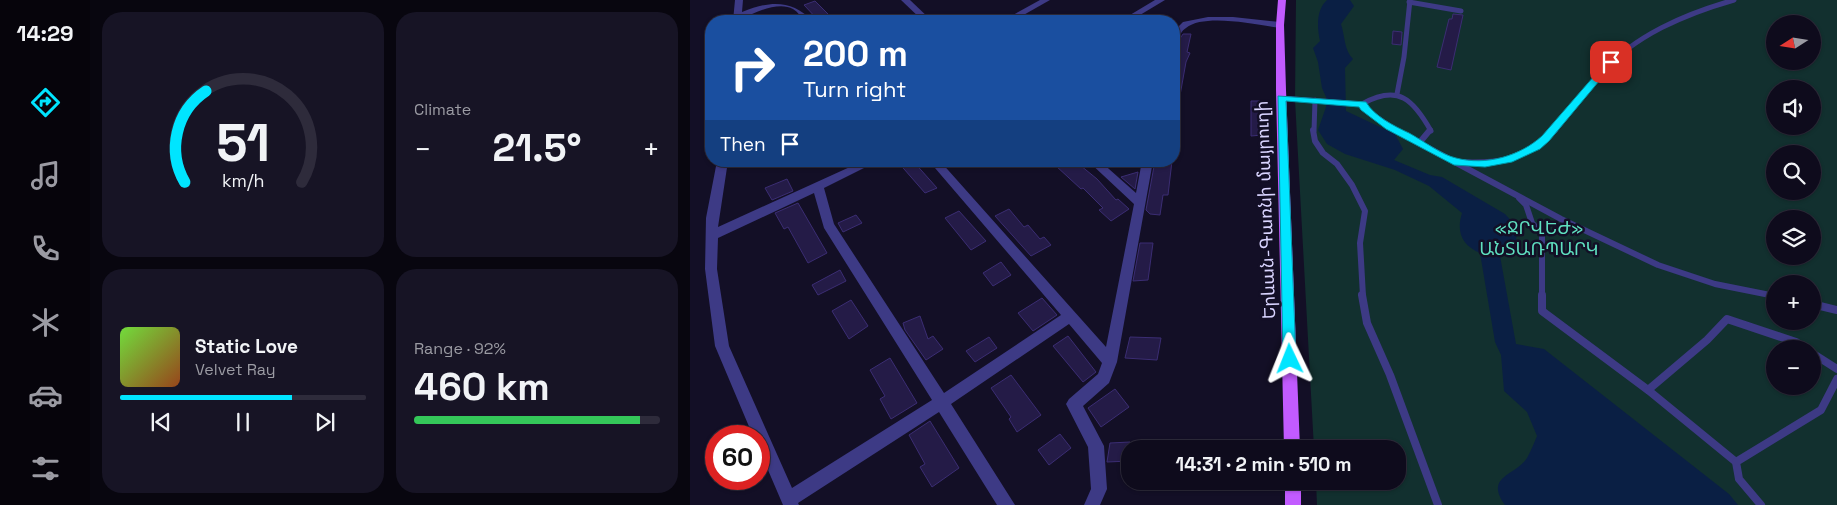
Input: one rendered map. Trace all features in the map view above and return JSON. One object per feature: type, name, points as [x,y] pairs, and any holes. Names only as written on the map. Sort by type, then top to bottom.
[{"type":"main road","name":"Երևան-Գառնի մայրուղի","points":[[1282,0],[1280,25],[1281,98],[1292,440]]},
{"type":"main road","points":[[1292,490],[1293,505]]},
{"type":"street","points":[[738,15],[740,0]]},
{"type":"street","points":[[749,11],[753,0]]},
{"type":"street","points":[[905,0],[921,15]]},
{"type":"street","points":[[1016,15],[1046,0]]},
{"type":"street","points":[[1135,15],[1161,0]]},
{"type":"street","points":[[744,15],[749,11],[771,6],[795,6],[803,15]]},
{"type":"street","points":[[1180,28],[1184,25],[1218,19],[1280,25]]},
{"type":"street","points":[[722,167],[712,218],[711,269],[722,346],[790,502],[1070,316]]},
{"type":"street","points":[[712,235],[859,167]]},
{"type":"street","points":[[939,167],[1110,362]]},
{"type":"street","points":[[1100,167],[1141,204]]},
{"type":"street","points":[[1092,505],[1100,489],[1096,446],[1074,404],[1104,378],[1110,362],[1147,167]]},
{"type":"street","points":[[818,186],[828,225],[1006,505]]},
{"type":"lane","points":[[1454,162],[1485,163],[1512,159],[1526,153],[1546,138],[1599,75],[1629,47],[1678,18],[1734,0]]},
{"type":"lane","points":[[1398,94],[1404,57],[1409,1],[1461,11]]},
{"type":"lane","points":[[1359,104],[1382,94],[1398,94],[1409,101],[1420,112],[1430,131],[1420,142]]},
{"type":"lane","points":[[1281,98],[1359,104],[1390,127],[1561,219],[1658,264],[1715,284],[1766,294]]},
{"type":"lane","points":[[1318,100],[1312,127],[1315,141],[1323,152],[1337,164],[1352,185],[1365,211],[1360,243],[1361,286],[1367,323],[1390,375],[1438,505]]},
{"type":"lane","points":[[1511,191],[1526,205],[1532,223],[1542,234],[1542,311],[1648,390],[1736,462],[1739,479],[1761,505]]},
{"type":"lane","points":[[1821,306],[1837,310]]},
{"type":"lane","points":[[1648,390],[1707,340],[1727,319],[1790,340]]},
{"type":"lane","points":[[1821,359],[1837,369]]},
{"type":"lane","points":[[1736,462],[1821,410],[1837,379]]},
{"type":"green space","name":"«ՋՐՎԵԺ» ԱՆՏԱՌՊԱՐԿ","points":[[1296,0],[1837,0],[1837,505],[1317,505],[1316,490],[1406,490],[1406,440],[1314,440],[1295,100]]},
{"type":"water","points":[[1327,0],[1350,0],[1354,6],[1341,24],[1346,47],[1353,59],[1345,68],[1346,111],[1395,134],[1403,149],[1394,160],[1430,175],[1442,177],[1505,214],[1517,227],[1514,245],[1509,251],[1500,256],[1516,344],[1544,349],[1729,494],[1738,505],[1505,505],[1499,495],[1498,488],[1500,482],[1527,458],[1537,436],[1527,412],[1504,391],[1501,355],[1495,342],[1480,253],[1469,246],[1462,237],[1460,220],[1462,213],[1429,186],[1395,170],[1345,154],[1327,144],[1318,130],[1326,107],[1326,97],[1322,88],[1318,62],[1313,48],[1320,41],[1318,19],[1323,4]]},
{"type":"building","points":[[815,1],[829,15],[813,15],[804,5]]},
{"type":"building","points":[[1453,14],[1463,15],[1451,70],[1437,67],[1449,19],[1452,19]]},
{"type":"building","points":[[1393,31],[1402,32],[1401,45],[1392,44]]},
{"type":"building","points":[[1183,34],[1191,34],[1187,52],[1190,53],[1186,62],[1180,95],[1180,38]]},
{"type":"building","points":[[1251,101],[1264,101],[1265,115],[1261,115],[1262,135],[1251,136]]},
{"type":"building","points":[[902,167],[918,167],[937,188],[925,193]]},
{"type":"building","points":[[1057,167],[1082,167],[1097,179],[1116,200],[1118,199],[1129,209],[1111,221],[1099,210],[1103,208],[1083,188],[1081,189]]},
{"type":"building","points":[[1154,167],[1171,167],[1168,195],[1163,195],[1160,215],[1150,214],[1146,210]]},
{"type":"building","points":[[1138,172],[1135,189],[1121,177]]},
{"type":"building","points":[[787,179],[793,191],[772,200],[765,188]]},
{"type":"building","points":[[798,203],[827,253],[808,263],[788,227],[784,229],[775,213]]},
{"type":"building","points":[[1009,209],[1024,227],[1028,225],[1040,239],[1044,237],[1051,245],[1031,256],[995,216]]},
{"type":"building","points":[[959,211],[986,241],[971,250],[945,218]]},
{"type":"building","points":[[856,215],[862,223],[843,232],[838,223]]},
{"type":"building","points":[[1140,243],[1153,243],[1148,280],[1133,281]]},
{"type":"building","points":[[1001,262],[1011,275],[993,286],[983,273]]},
{"type":"building","points":[[840,270],[846,281],[818,295],[812,285]]},
{"type":"building","points":[[1042,298],[1057,315],[1033,331],[1018,313]]},
{"type":"building","points":[[851,300],[868,326],[849,339],[832,311]]},
{"type":"building","points":[[920,316],[928,339],[933,336],[943,349],[926,360],[905,330],[903,323]]},
{"type":"building","points":[[1068,336],[1096,372],[1083,382],[1053,346]]},
{"type":"building","points":[[989,337],[997,348],[975,362],[966,351]]},
{"type":"building","points":[[1130,337],[1161,338],[1157,360],[1125,358]]},
{"type":"building","points":[[890,358],[917,403],[891,419],[880,399],[885,396],[870,370]]},
{"type":"building","points":[[1011,375],[1041,415],[1017,432],[1009,419],[1011,417],[991,388]]},
{"type":"building","points":[[1115,389],[1129,407],[1101,427],[1088,408]]},
{"type":"building","points":[[930,421],[959,468],[932,487],[920,467],[925,464],[909,435]]},
{"type":"building","points":[[1060,434],[1071,448],[1049,465],[1038,450]]},
{"type":"building","points":[[1121,442],[1121,461],[1107,462],[1110,443]]},
{"type":"route","points":[[1290,359],[1281,98],[1362,104],[1390,127],[1454,162],[1485,163],[1512,159],[1536,147],[1546,138],[1611,62]]}]
